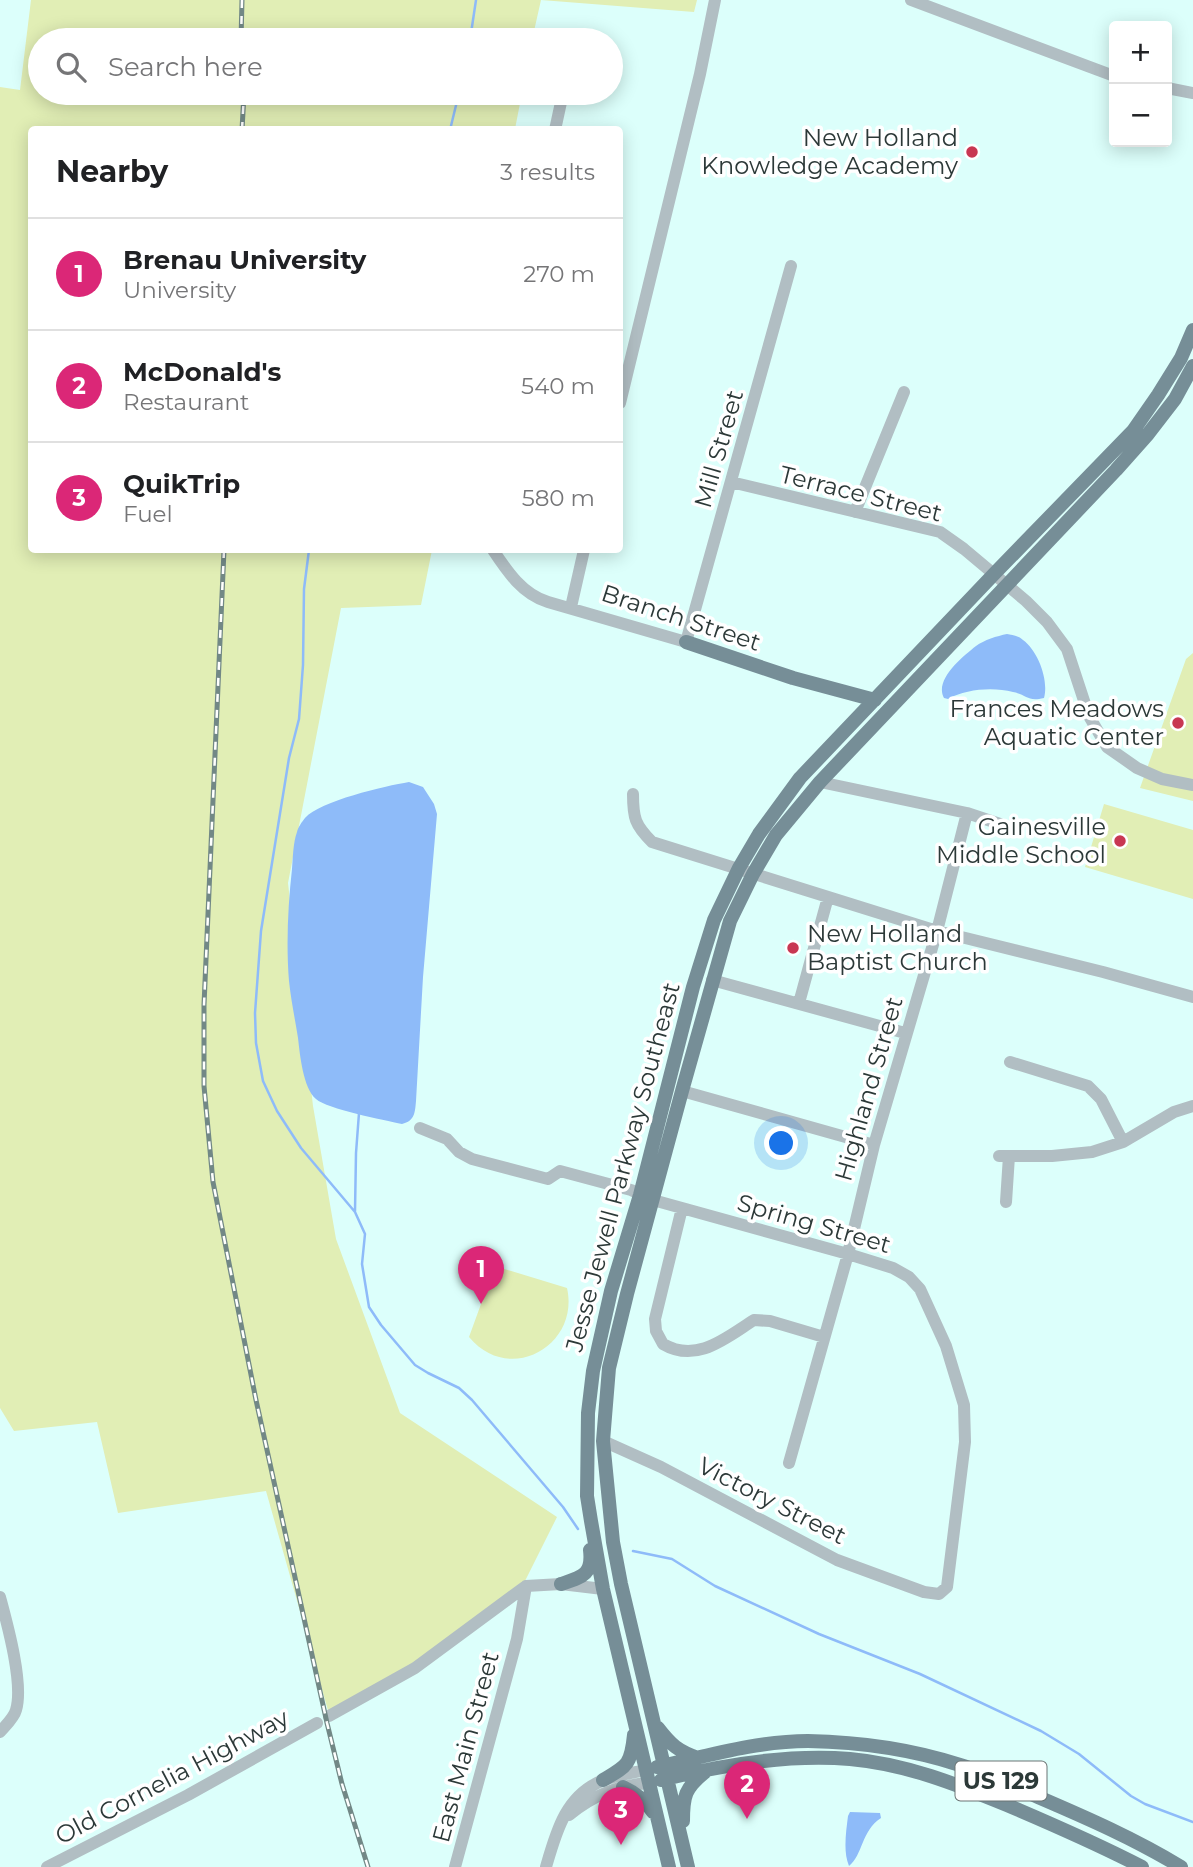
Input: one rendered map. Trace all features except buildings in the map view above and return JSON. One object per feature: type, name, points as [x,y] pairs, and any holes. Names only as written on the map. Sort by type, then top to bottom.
[{"type":"main road","name":"Jesse Jewell Parkway Southeast","points":[[688,1867],[621,1584],[613,1542],[603,1441],[609,1368],[693,987],[714,920],[738,868],[800,778],[1133,431],[1181,358],[1193,330]]},
{"type":"main road","name":"Jesse Jewell Parkway Southeast","points":[[669,1867],[603,1589],[587,1496],[588,1413],[593,1371],[611,1291],[647,1197],[682,1091],[730,921],[776,835],[820,782],[1148,434],[1175,399],[1193,366]]},
{"type":"main road","name":"Branch Street","points":[[686,642],[793,678],[875,700]]},
{"type":"main road","points":[[561,1584],[580,1578],[590,1566],[592,1561],[587,1533],[591,1521]]},
{"type":"main road","points":[[603,1780],[624,1768],[631,1757],[634,1723]]},
{"type":"main road","points":[[654,1724],[668,1742],[702,1765]]},
{"type":"main road","name":"US 129","points":[[702,1765],[761,1746],[807,1741],[854,1743],[920,1754],[963,1766],[1096,1821],[1181,1867]]},
{"type":"main road","name":"US 129","points":[[702,1765],[808,1758],[852,1759],[895,1766],[957,1784],[1088,1839],[1143,1867]]},
{"type":"main road","points":[[648,1776],[702,1765]]},
{"type":"main road","points":[[682,1843],[685,1793],[702,1765]]},
{"type":"main road","points":[[623,1787],[647,1803],[656,1816]]},
{"type":"street","points":[[623,391],[715,0]]},
{"type":"street","points":[[911,0],[1109,74]]},
{"type":"street","points":[[1172,89],[1193,93]]},
{"type":"street","points":[[556,126],[560,105]]},
{"type":"street","name":"Mill Street","points":[[686,642],[791,266]]},
{"type":"street","points":[[855,512],[904,392]]},
{"type":"street","name":"Terrace Street","points":[[731,482],[940,532],[994,574],[1047,622],[1067,649],[1089,716],[1107,747],[1137,768],[1162,779],[1193,785]]},
{"type":"street","name":"Branch Street","points":[[495,553],[530,594],[542,600],[686,642]]},
{"type":"street","points":[[570,607],[583,553]]},
{"type":"street","points":[[820,782],[967,813],[1000,824]]},
{"type":"street","points":[[633,794],[634,816],[640,829],[652,842],[937,931],[1103,972],[1193,998]]},
{"type":"street","name":"Highland Street","points":[[789,1463],[848,1254],[874,1145],[937,931],[967,813]]},
{"type":"street","points":[[799,1003],[828,897]]},
{"type":"street","points":[[712,980],[905,1034]]},
{"type":"street","points":[[1010,1062],[1088,1086],[1101,1099],[1123,1142]]},
{"type":"street","points":[[682,1091],[874,1145]]},
{"type":"street","points":[[1006,1202],[1004,1156],[1052,1156],[1092,1152],[1123,1142],[1174,1112],[1193,1106]]},
{"type":"street","name":"Spring Street","points":[[420,1128],[447,1139],[459,1152],[472,1159],[548,1179],[560,1171],[631,1190],[682,1208],[848,1254],[909,1276],[920,1289],[946,1346],[964,1405],[965,1442],[949,1580],[947,1587],[939,1594],[924,1592]]},
{"type":"street","points":[[682,1208],[655,1319],[656,1331],[663,1344],[680,1351],[716,1346],[754,1320],[770,1321],[824,1337]]},
{"type":"street","name":"Victory Street","points":[[603,1441],[661,1467],[837,1560],[924,1592]]},
{"type":"street","points":[[329,1716],[415,1668],[526,1587],[561,1584],[603,1589]]},
{"type":"street","name":"East Main Street","points":[[455,1867],[517,1639],[526,1587]]},
{"type":"street","points":[[0,1597],[11,1637],[18,1691],[16,1712],[0,1732]]},
{"type":"street","name":"Old Cornelia Highway","points":[[47,1867],[188,1795],[317,1723]]},
{"type":"street","points":[[546,1867],[556,1832],[569,1805],[582,1792],[603,1780],[648,1776]]},
{"type":"street","points":[[564,1819],[585,1802],[607,1790],[623,1787],[648,1776]]},
{"type":"green space","points":[[31,0],[541,0],[535,28],[28,28],[28,105],[520,105],[516,126],[28,126],[28,553],[431,553],[421,605],[341,608],[288,883],[313,1106],[336,1239],[400,1413],[557,1517],[515,1601],[331,1721],[266,1491],[118,1513],[97,1422],[14,1431],[0,1408],[0,87],[20,90]]},
{"type":"green space","points":[[541,0],[697,0],[694,12]]},
{"type":"green space","name":"Frances Meadows Aquatic Center","points":[[1193,653],[1193,801],[1140,788],[1186,659]]},
{"type":"green space","points":[[1104,804],[1193,830],[1193,899],[1085,867]]},
{"type":"green space","points":[[501,1268],[567,1288],[568,1308],[563,1327],[553,1341],[538,1352],[521,1358],[503,1358],[486,1351],[469,1337],[493,1271]]},
{"type":"water","points":[[1007,634],[1021,639],[1038,658],[1044,675],[1044,698],[1031,699],[1018,693],[988,689],[944,698],[943,684],[951,669],[979,644]]},
{"type":"water","points":[[409,782],[423,787],[437,814],[415,1109],[414,1116],[402,1124],[332,1107],[312,1094],[303,1071],[291,995],[288,939],[294,845],[298,828],[305,818],[338,800]]},
{"type":"water","points":[[850,1812],[880,1813],[881,1818],[870,1829],[849,1866],[846,1842]]},
{"type":"waterway","points":[[472,28],[476,0]]},
{"type":"waterway","points":[[451,126],[456,105]]},
{"type":"waterway","points":[[309,553],[304,589],[299,719],[289,758],[261,931],[255,1013],[256,1043],[263,1081],[277,1111],[301,1148],[355,1212],[365,1234],[362,1264],[369,1307],[381,1325],[415,1365],[459,1388],[472,1400],[563,1507],[578,1529]]},
{"type":"waterway","points":[[355,1211],[359,1113]]},
{"type":"waterway","points":[[633,1551],[672,1559],[715,1586],[819,1634],[920,1674],[1041,1731],[1079,1754],[1131,1796],[1193,1822]]},
{"type":"railway","points":[[241,28],[242,0]]},
{"type":"railway","points":[[242,126],[243,105]]},
{"type":"railway","points":[[224,553],[204,1005],[204,1086],[213,1182],[256,1400],[327,1723],[342,1784],[368,1867]]},
{"type":"place","name":"New Holland Knowledge Academy","points":[[972,152]]},
{"type":"place","name":"Frances Meadows Aquatic Center","points":[[1178,723]]},
{"type":"place","name":"Gainesville Middle School","points":[[1120,841]]},
{"type":"place","name":"New Holland Baptist Church","points":[[793,948]]},
{"type":"place","name":"Brenau University","points":[[481,1304]]},
{"type":"place","name":"McDonald's","points":[[747,1819]]},
{"type":"place","name":"QuikTrip","points":[[621,1845]]}]
